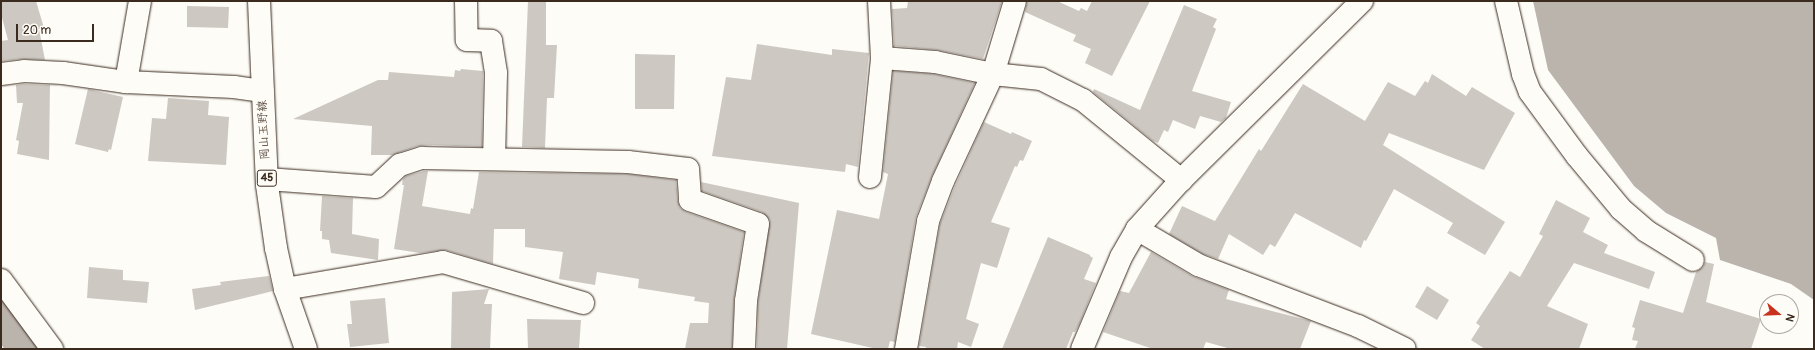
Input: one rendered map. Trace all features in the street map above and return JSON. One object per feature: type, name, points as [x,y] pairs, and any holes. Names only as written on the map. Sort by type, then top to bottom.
[{"type":"street","points":[[126,82],[140,1]]},
{"type":"street","name":"岡山玉野線","points":[[260,1],[267,179],[276,248],[285,289],[306,349]]},
{"type":"street","points":[[466,1],[467,40],[491,42],[496,73],[494,160]]},
{"type":"street","points":[[870,177],[882,58],[879,1]]},
{"type":"street","points":[[906,349],[928,221],[943,181],[992,74],[1015,1]]},
{"type":"street","points":[[1082,349],[1121,257],[1137,230],[1181,180],[1362,1]]},
{"type":"street","points":[[1506,1],[1523,74],[1530,92],[1577,156],[1622,209],[1646,231],[1693,260]]},
{"type":"street","points":[[882,58],[935,62],[992,74],[1041,79],[1083,100],[1181,180]]},
{"type":"street","points":[[1,74],[24,71],[63,73],[126,82],[234,87],[263,91]]},
{"type":"street","points":[[267,179],[376,187],[400,165],[422,158],[628,162],[688,169],[690,200],[758,224],[746,301],[744,349]]},
{"type":"street","points":[[1137,230],[1198,265],[1358,326],[1405,349]]},
{"type":"street","points":[[285,289],[443,262],[583,303]]},
{"type":"street","points":[[1,280],[52,349]]},
{"type":"shaded area","points":[[1533,1],[1814,1],[1814,300],[1791,284],[1720,260],[1716,238],[1666,213],[1634,186],[1548,70]]},
{"type":"building","points":[[1,1],[36,1],[44,28],[39,29],[45,60],[23,59],[1,61],[1,41],[8,40],[1,14]]},
{"type":"building","points":[[528,1],[546,1],[546,45],[557,45],[554,98],[547,98],[545,148],[522,147]]},
{"type":"building","points":[[908,1],[1002,1],[983,59],[937,50],[894,46],[892,9],[907,8]]},
{"type":"building","points":[[1027,1],[1057,1],[1079,11],[1081,8],[1087,11],[1092,1],[1150,1],[1112,76],[1085,63],[1091,49],[1073,41],[1076,35],[1025,12]]},
{"type":"building","points":[[1184,5],[1217,19],[1213,27],[1216,29],[1192,91],[1231,102],[1226,118],[1221,122],[1200,116],[1195,129],[1173,120],[1168,132],[1164,130],[1158,143],[1153,141],[1093,92],[1094,89],[1140,110]]},
{"type":"building","points":[[187,6],[229,7],[228,28],[187,27]]},
{"type":"building","points":[[757,44],[832,55],[832,49],[869,53],[858,167],[846,164],[845,172],[712,156],[726,77],[751,80]]},
{"type":"building","points":[[635,54],[675,55],[674,109],[635,109]]},
{"type":"building","points":[[461,69],[483,71],[482,147],[433,145],[418,146],[392,155],[371,155],[372,126],[293,119],[378,80],[388,80],[389,72],[454,77],[455,70],[460,71]]},
{"type":"building","points":[[893,71],[933,74],[975,83],[932,176],[916,217],[895,342],[890,341],[888,349],[877,349],[811,334],[837,210],[879,219],[888,174],[883,172]]},
{"type":"building","points":[[1432,74],[1466,96],[1472,87],[1515,113],[1484,170],[1389,133],[1383,145],[1505,222],[1485,255],[1447,233],[1453,223],[1394,189],[1366,241],[1364,240],[1361,248],[1295,213],[1275,247],[1270,244],[1263,255],[1229,234],[1218,259],[1203,254],[1169,234],[1182,206],[1215,221],[1259,149],[1261,151],[1303,84],[1365,121],[1388,82],[1415,96],[1425,81],[1428,83]]},
{"type":"building","points":[[16,85],[50,85],[49,160],[17,154],[19,141],[16,140],[23,103],[17,103]]},
{"type":"building","points":[[88,89],[123,97],[111,150],[109,149],[108,152],[75,144]]},
{"type":"building","points":[[168,98],[209,101],[208,115],[229,117],[226,165],[148,161],[152,118],[166,119]]},
{"type":"building","points":[[984,122],[1011,134],[1012,132],[1032,141],[1023,161],[1020,160],[1017,167],[1015,166],[991,222],[1010,228],[997,268],[981,263],[966,319],[979,324],[971,347],[958,342],[957,349],[926,349],[926,347],[919,346],[940,224],[955,186]]},
{"type":"building","points":[[428,171],[422,206],[470,214],[471,208],[473,209],[479,172],[627,174],[676,180],[680,208],[686,212],[744,232],[734,299],[732,349],[685,349],[690,323],[708,323],[709,303],[694,301],[695,297],[638,288],[639,279],[597,272],[595,285],[559,279],[563,252],[525,247],[525,229],[494,229],[493,264],[446,250],[420,253],[394,249],[404,185],[402,185],[403,179],[406,176]]},
{"type":"building","points":[[701,182],[799,203],[787,349],[757,349],[758,302],[770,220],[762,212],[702,191]]},
{"type":"building","points":[[322,196],[353,198],[352,234],[379,239],[378,260],[331,253],[329,240],[322,239],[322,231],[320,231]]},
{"type":"building","points":[[1556,200],[1590,218],[1583,232],[1608,245],[1604,253],[1655,272],[1649,289],[1574,263],[1547,306],[1588,324],[1579,349],[1485,349],[1471,340],[1480,326],[1476,323],[1510,271],[1520,277],[1543,236],[1539,234]]},
{"type":"building","points":[[1048,237],[1090,255],[1093,258],[1084,279],[1096,283],[1079,325],[1075,332],[1073,332],[1066,349],[1002,349]]},
{"type":"building","points":[[1151,252],[1192,276],[1229,290],[1226,299],[1311,321],[1300,349],[1231,349],[1206,342],[1203,349],[1153,349],[1103,332],[1120,291],[1129,293]]},
{"type":"building","points":[[1705,262],[1714,264],[1706,302],[1759,318],[1759,325],[1751,349],[1635,349],[1638,341],[1632,340],[1635,328],[1632,327],[1640,300],[1683,313],[1696,272],[1703,267]]},
{"type":"building","points":[[89,267],[123,270],[123,280],[149,282],[147,303],[87,298]]},
{"type":"building","points":[[269,276],[273,291],[195,310],[192,289],[221,285],[220,282]]},
{"type":"building","points":[[1427,286],[1449,300],[1437,320],[1415,307]]},
{"type":"building","points":[[489,289],[484,304],[492,304],[490,349],[451,349],[452,292]]},
{"type":"building","points":[[385,298],[389,343],[350,347],[347,324],[352,324],[350,301]]},
{"type":"building","points":[[527,319],[581,320],[579,349],[528,349]]},
{"type":"waterway","points":[[1,303],[33,349]]}]
